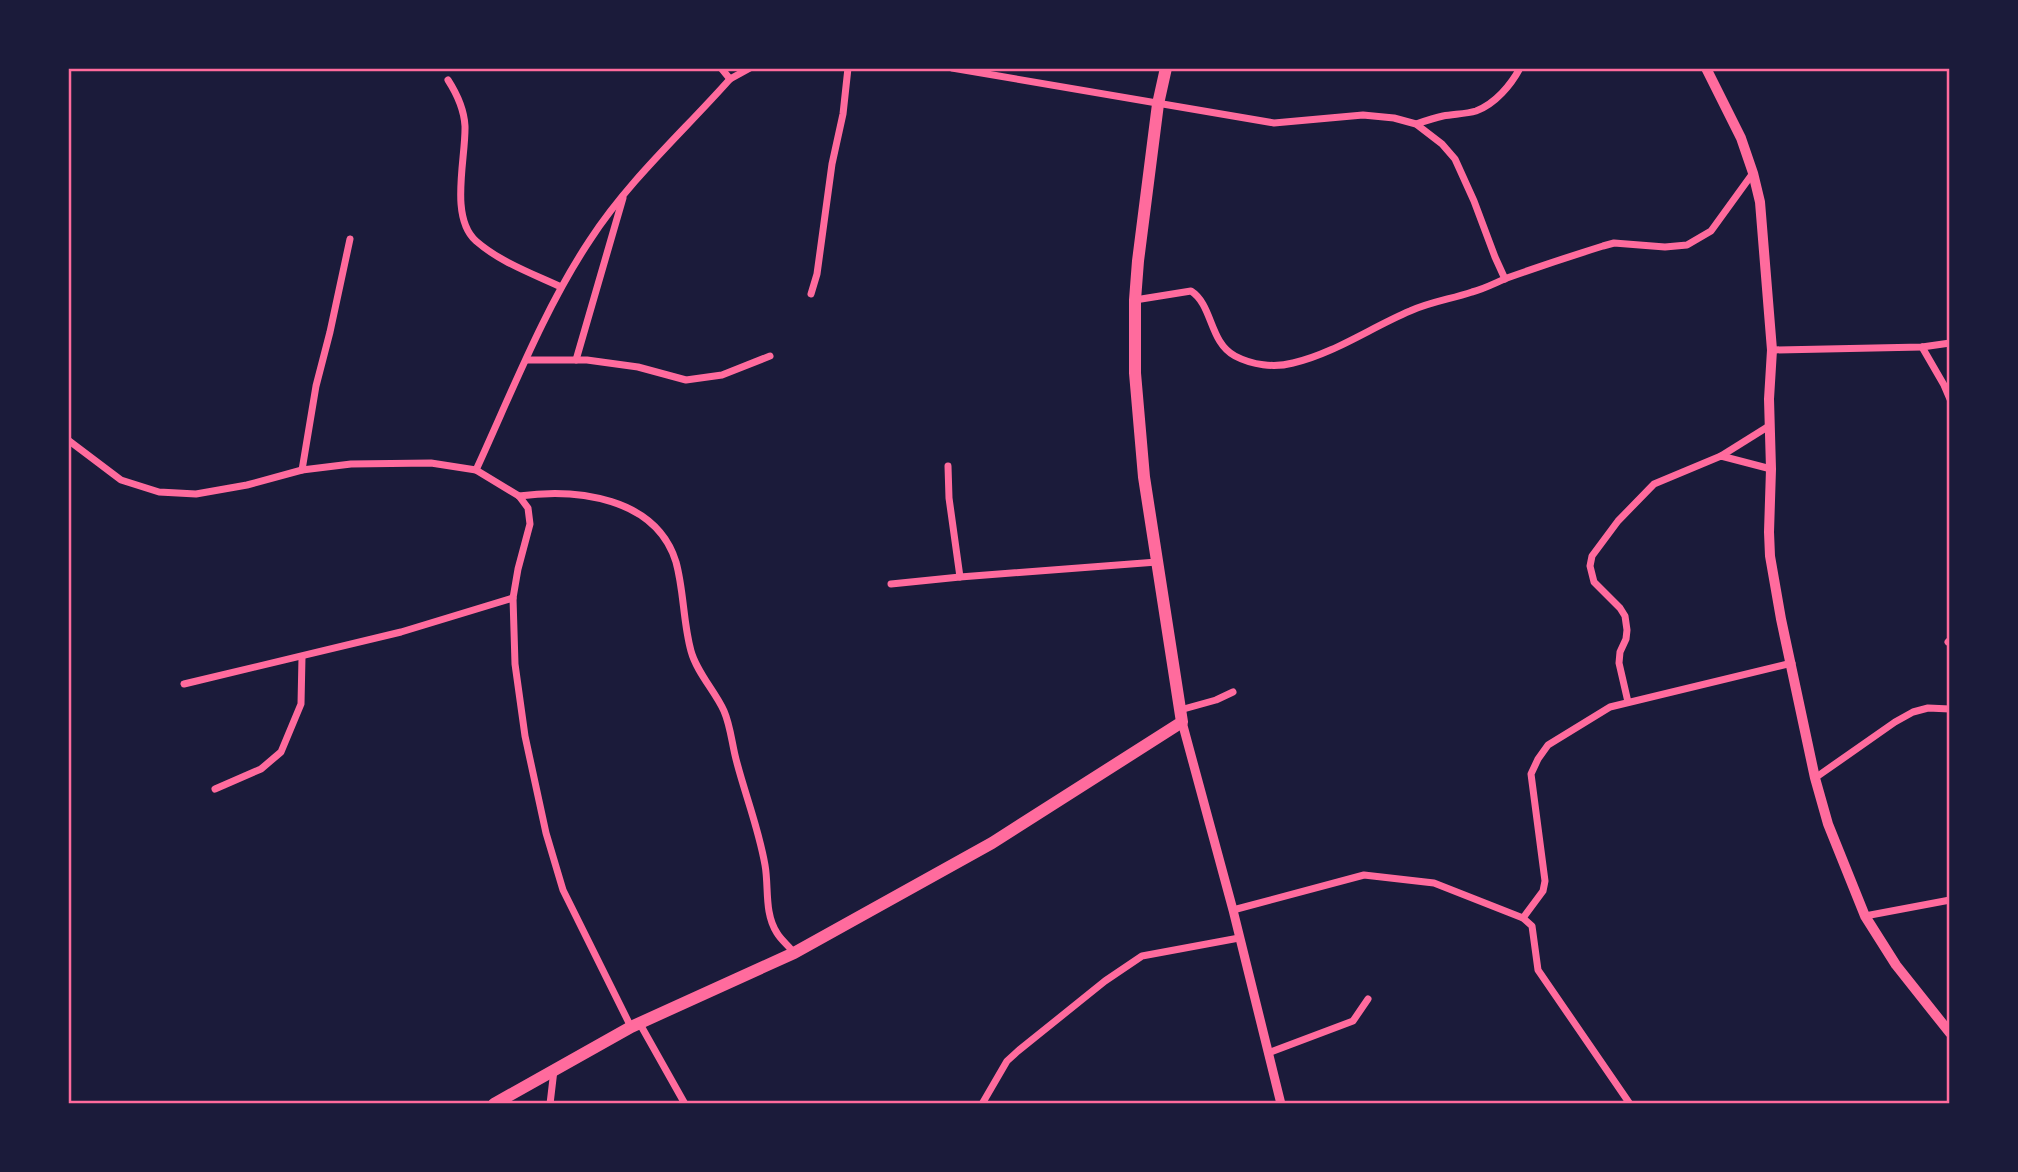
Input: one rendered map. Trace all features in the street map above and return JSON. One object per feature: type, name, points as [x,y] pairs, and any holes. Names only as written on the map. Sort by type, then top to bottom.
[{"type":"highway","points":[[494,1104],[635,1025],[794,953],[992,843],[1181,716],[1144,477],[1135,373],[1138,261],[1158,104],[1166,68]]},
{"type":"main road","points":[[1706,68],[1741,138],[1760,202],[1772,350],[1769,426],[1772,469],[1770,556],[1815,778],[1828,824],[1866,916],[1896,965],[1950,1033]]},
{"type":"street","points":[[721,68],[730,79]]},
{"type":"street","points":[[475,470],[561,287],[590,239],[625,191],[730,79],[750,68]]},
{"type":"street","points":[[811,294],[817,274],[848,68]]},
{"type":"street","points":[[953,68],[1274,122],[1363,116],[1395,118],[1416,124],[1442,144],[1455,159],[1505,279]]},
{"type":"street","points":[[1416,124],[1483,107],[1497,98],[1520,68]]},
{"type":"street","points":[[448,80],[457,94],[465,125],[461,203],[465,225],[474,239],[498,257],[561,287]]},
{"type":"street","points":[[1135,300],[1191,291],[1202,303],[1216,336],[1234,356],[1271,366],[1291,363],[1313,357],[1412,310],[1474,292],[1614,243],[1665,247],[1687,245],[1712,231],[1753,173]]},
{"type":"street","points":[[576,360],[625,191]]},
{"type":"street","points":[[302,470],[316,386],[350,239]]},
{"type":"street","points":[[1772,350],[1950,343]]},
{"type":"street","points":[[1922,346],[1950,399]]},
{"type":"street","points":[[527,360],[576,360],[638,367],[686,380],[722,375],[770,356]]},
{"type":"street","points":[[1628,702],[1619,658],[1626,639],[1627,624],[1620,608],[1594,582],[1591,575],[1592,556],[1618,521],[1654,484],[1721,456],[1769,426]]},
{"type":"street","points":[[68,440],[121,480],[159,492],[196,494],[247,485],[302,470],[351,464],[431,463],[475,470],[519,496],[528,508],[530,524],[513,597],[515,664],[526,736],[546,833],[564,890],[635,1025],[685,1104]]},
{"type":"street","points":[[1721,456],[1772,469]]},
{"type":"street","points":[[947,466],[960,577]]},
{"type":"street","points":[[519,496],[555,492],[616,502],[641,514],[664,538],[675,560],[691,653],[724,711],[729,727],[758,833],[765,866],[770,916],[776,932],[794,953]]},
{"type":"street","points":[[891,584],[1157,562]]},
{"type":"street","points":[[184,684],[401,632],[513,597]]},
{"type":"street","points":[[215,789],[261,769],[281,752],[300,704],[302,657]]},
{"type":"street","points":[[1523,918],[1544,891],[1531,774],[1548,745],[1610,707],[1791,663]]},
{"type":"street","points":[[1233,692],[1181,716],[1281,1104]]},
{"type":"street","points":[[1815,778],[1913,712],[1928,708],[1950,709]]},
{"type":"street","points":[[1233,910],[1364,875],[1434,883],[1523,918],[1532,926],[1538,970],[1630,1104]]},
{"type":"street","points":[[1866,916],[1950,900]]},
{"type":"street","points":[[982,1104],[1007,1061],[1105,981],[1142,956],[1239,938]]},
{"type":"street","points":[[1268,1053],[1353,1021],[1368,999]]},
{"type":"street","points":[[550,1104],[554,1070]]}]
